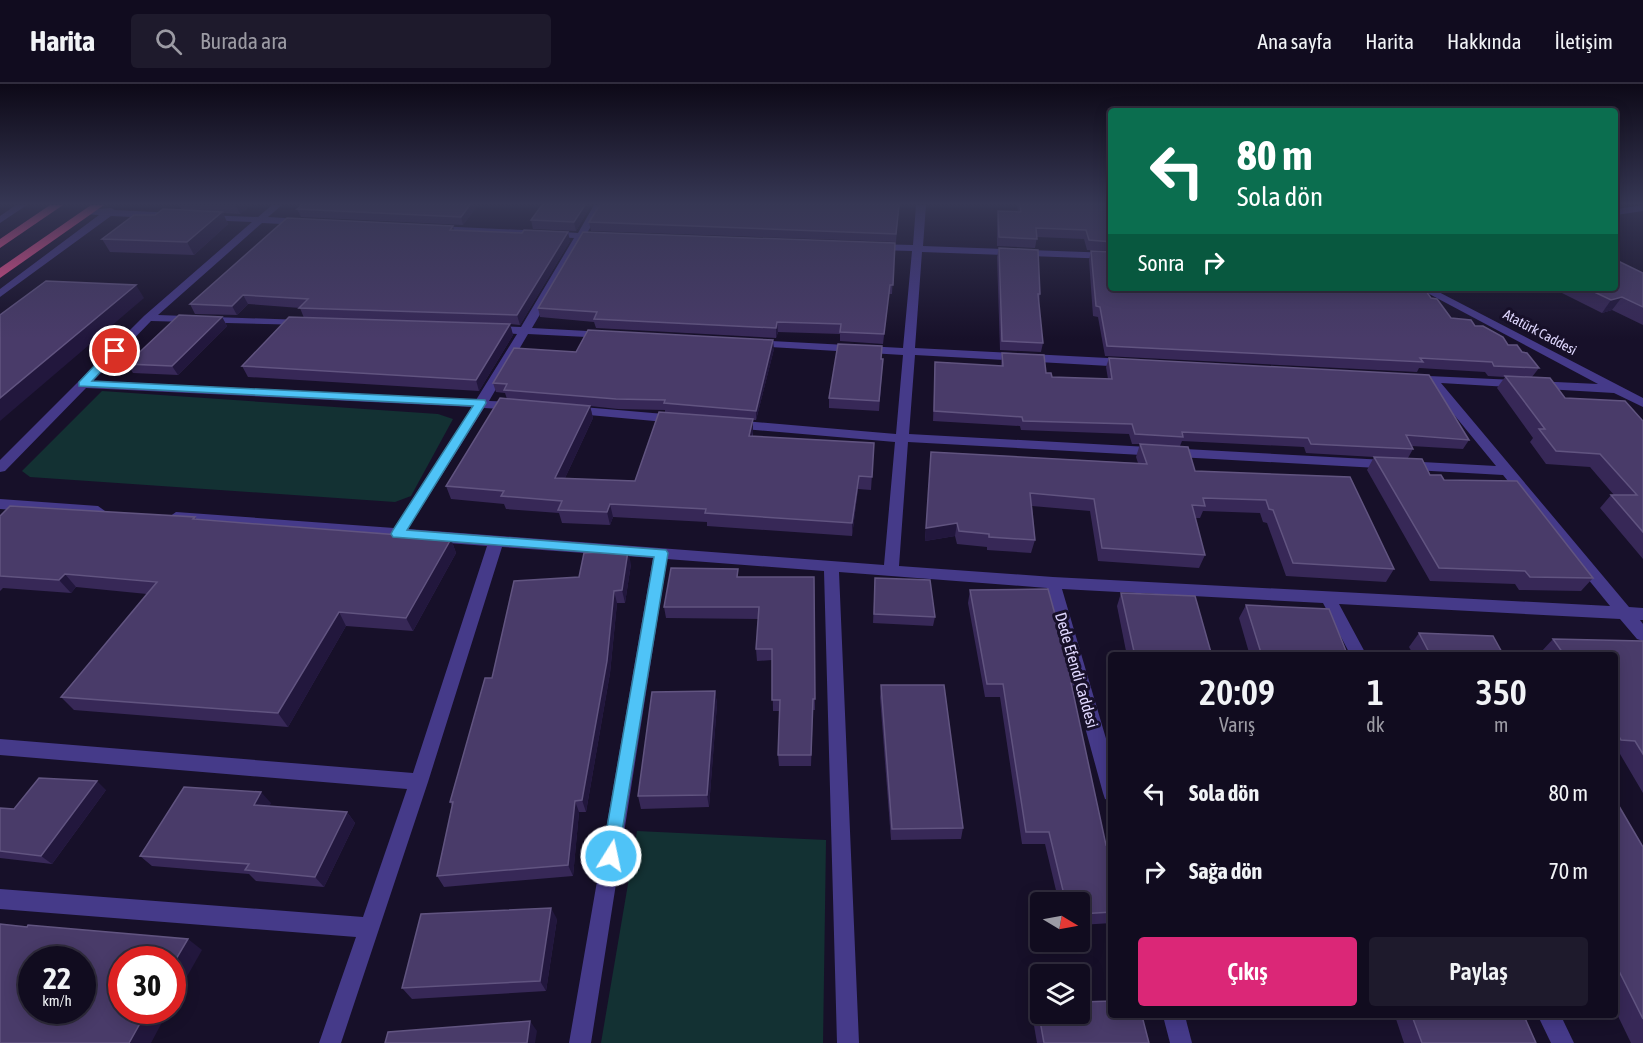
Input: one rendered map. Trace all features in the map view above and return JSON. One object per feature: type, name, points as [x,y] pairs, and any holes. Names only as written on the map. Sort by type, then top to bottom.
[{"type":"highway","points":[[0,274],[34,250]]},
{"type":"street","points":[[0,294],[60,250]]},
{"type":"street","points":[[0,468],[148,318],[226,250]]},
{"type":"street","points":[[398,534],[481,403],[573,250]]},
{"type":"street","points":[[891,570],[917,250]]},
{"type":"street","points":[[938,250],[1108,256]]},
{"type":"street","name":"Atatürk Caddesi","points":[[1429,291],[1643,403]]},
{"type":"street","points":[[148,318],[313,323]]},
{"type":"street","points":[[477,329],[618,335]]},
{"type":"street","points":[[734,342],[1134,363]]},
{"type":"street","points":[[1395,377],[1615,389]]},
{"type":"street","points":[[1431,379],[1643,634]]},
{"type":"street","points":[[83,384],[527,407]]},
{"type":"street","points":[[562,410],[691,420]]},
{"type":"street","points":[[714,422],[901,438],[1508,471]]},
{"type":"street","points":[[0,504],[117,513]]},
{"type":"street","points":[[164,516],[1053,583],[1643,614]]},
{"type":"street","points":[[330,1043],[419,782],[496,541]]},
{"type":"street","points":[[580,1043],[661,553]]},
{"type":"street","points":[[831,566],[848,1043]]},
{"type":"street","name":"Dede Efendi Caddesi","points":[[1053,583],[1108,779]]},
{"type":"street","points":[[1328,597],[1357,652]]},
{"type":"street","points":[[0,747],[419,782]]},
{"type":"street","points":[[0,899],[369,928]]},
{"type":"street","points":[[1175,1018],[1181,1043]]},
{"type":"street","points":[[1550,1018],[1563,1043]]},
{"type":"green space","points":[[102,391],[438,414],[453,419],[411,496],[395,502],[30,477],[22,471]]},
{"type":"green space","points":[[637,831],[826,840],[823,1043],[601,1043]]},
{"type":"building","points":[[251,250],[557,250],[517,315],[299,308],[308,299],[243,295],[232,306],[190,304]]},
{"type":"building","points":[[572,250],[895,250],[893,285],[890,285],[884,334],[840,332],[841,324],[777,322],[776,328],[594,319],[597,312],[538,308]]},
{"type":"building","points":[[999,250],[1038,250],[1040,294],[1038,294],[1043,343],[1002,341]]},
{"type":"building","points":[[1091,251],[1108,252],[1108,291],[1426,291],[1431,298],[1437,299],[1451,318],[1471,320],[1475,326],[1483,326],[1503,337],[1508,345],[1517,345],[1522,352],[1527,353],[1539,368],[1494,366],[1492,362],[1420,358],[1423,362],[1107,346],[1100,307],[1096,306]]},
{"type":"building","points":[[1618,261],[1643,273],[1643,307],[1622,297],[1611,300],[1592,291],[1618,291]]},
{"type":"building","points":[[46,281],[136,285],[0,398],[0,315]]},
{"type":"building","points":[[179,315],[222,317],[172,366],[127,364]]},
{"type":"building","points":[[289,317],[510,324],[476,380],[242,366]]},
{"type":"building","points":[[588,330],[773,340],[756,411],[664,403],[665,400],[616,399],[504,390],[507,384],[493,383],[514,348],[576,352]]},
{"type":"building","points":[[838,344],[882,346],[879,401],[829,398]]},
{"type":"building","points":[[1002,353],[1044,355],[1046,373],[1051,373],[1052,377],[1112,379],[1109,358],[1429,375],[1469,440],[1406,435],[1413,449],[1311,444],[1308,438],[1182,432],[1183,437],[1135,434],[1132,424],[1023,421],[1022,417],[934,411],[935,362],[1003,366]]},
{"type":"building","points":[[1505,376],[1550,378],[1565,398],[1625,401],[1643,421],[1643,532],[1611,495],[1637,495],[1600,454],[1556,451],[1539,429],[1545,429]]},
{"type":"building","points":[[500,398],[590,406],[555,478],[635,481],[659,412],[753,419],[749,436],[874,443],[872,477],[859,476],[852,523],[705,513],[706,509],[610,504],[607,512],[558,510],[562,501],[501,496],[504,491],[446,486]]},
{"type":"building","points":[[1140,444],[1188,447],[1195,471],[1350,477],[1394,569],[1293,563],[1273,510],[1269,509],[1266,500],[1203,498],[1205,506],[1192,505],[1205,555],[1102,548],[1094,499],[1030,493],[1035,540],[989,537],[989,534],[959,531],[957,523],[926,528],[931,452],[1147,464]]},
{"type":"building","points":[[1374,457],[1422,459],[1430,475],[1441,475],[1444,480],[1517,481],[1593,578],[1530,577],[1525,571],[1439,568]]},
{"type":"building","points":[[10,506],[195,517],[193,519],[451,539],[406,618],[339,612],[278,713],[61,697],[157,582],[65,574],[59,580],[0,576],[0,516]]},
{"type":"building","points":[[628,551],[622,590],[614,591],[607,661],[582,800],[575,801],[568,865],[437,876],[453,802],[450,802],[485,678],[492,678],[514,581],[579,577],[584,553]]},
{"type":"building","points":[[671,568],[738,569],[737,577],[814,577],[815,699],[813,699],[811,755],[778,755],[780,700],[772,700],[772,649],[756,649],[759,607],[664,607]]},
{"type":"building","points":[[875,578],[930,580],[935,617],[874,614]]},
{"type":"building","points":[[1048,589],[1074,683],[1071,683],[1106,845],[1108,844],[1108,912],[1090,913],[1090,892],[1063,892],[1049,832],[1026,832],[1003,684],[987,684],[970,590]]},
{"type":"building","points":[[1121,593],[1195,596],[1211,652],[1134,652]]},
{"type":"building","points":[[1246,605],[1329,609],[1346,652],[1261,652]]},
{"type":"building","points":[[1419,633],[1493,636],[1502,652],[1429,652]]},
{"type":"building","points":[[1553,639],[1643,641],[1643,754],[1635,741],[1621,740],[1618,735],[1618,652],[1562,652]]},
{"type":"building","points":[[881,685],[944,685],[963,828],[892,829]]},
{"type":"building","points":[[715,691],[707,795],[638,796],[652,692]]},
{"type":"building","points":[[39,778],[97,781],[41,856],[0,851],[0,808],[14,809]]},
{"type":"building","points":[[184,787],[261,792],[254,805],[347,812],[315,877],[245,870],[249,864],[140,856]]},
{"type":"building","points":[[1618,804],[1643,847],[1643,1019],[1618,969]]},
{"type":"building","points":[[551,908],[540,981],[402,988],[421,914]]},
{"type":"building","points":[[0,924],[188,939],[184,946],[108,946],[108,1024],[140,1024],[129,1043],[0,1043]]},
{"type":"building","points":[[1108,1001],[1108,1018],[1143,1018],[1149,1043],[1044,1043],[1041,1024],[1090,1024],[1090,1002]]},
{"type":"building","points":[[1413,1018],[1525,1018],[1536,1043],[1422,1043]]},
{"type":"building","points":[[530,1021],[527,1043],[385,1043],[388,1032]]},
{"type":"route","points":[[115,351],[83,384],[481,403],[398,534],[661,553],[611,856]]}]
